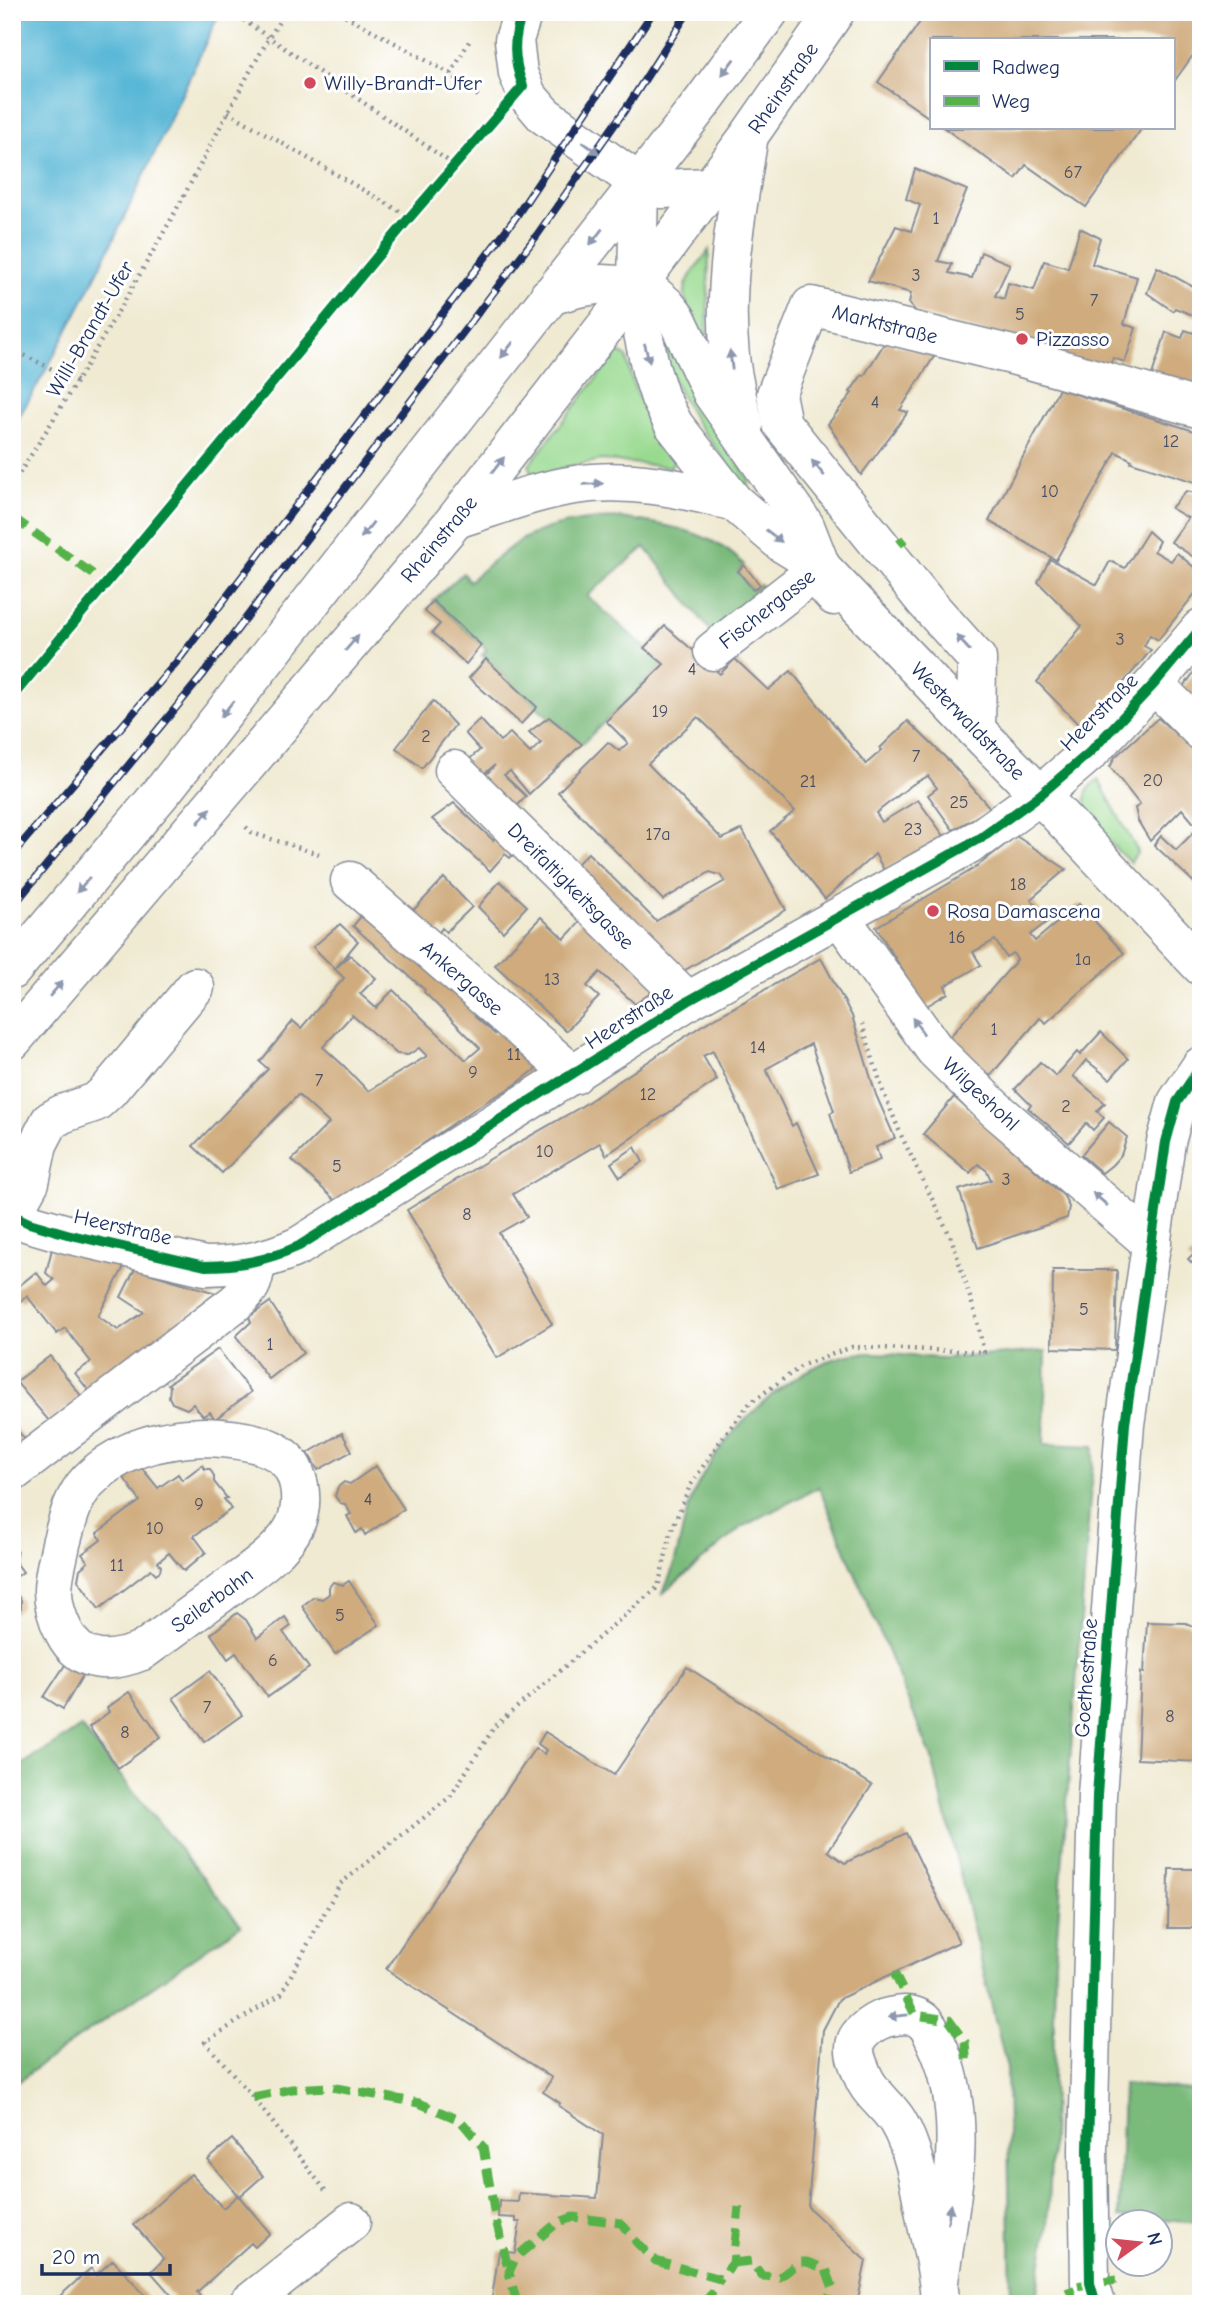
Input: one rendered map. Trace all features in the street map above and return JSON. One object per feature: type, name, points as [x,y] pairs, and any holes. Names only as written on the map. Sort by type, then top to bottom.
[{"type":"main road","points":[[523,12],[514,40],[518,72],[523,86],[544,115],[639,183],[662,188],[710,187]]},
{"type":"main road","points":[[12,970],[166,787],[639,183],[769,12]]},
{"type":"main road","name":"Rheinstraße","points":[[12,1041],[456,519],[637,286],[748,137],[835,12]]},
{"type":"main road","points":[[748,137],[729,268],[727,321],[735,392],[751,450]]},
{"type":"main road","name":"Westerwaldstraße","points":[[639,183],[637,286],[643,338],[660,398],[674,425],[734,502],[782,542],[821,567],[1201,966]]},
{"type":"main road","name":"Westerwaldstraße","points":[[549,296],[602,284],[637,286],[652,293],[666,305],[677,319],[712,393],[805,526],[821,567]]},
{"type":"main road","name":"Marktstraße","points":[[976,730],[977,659],[925,601],[782,424],[776,394],[811,306],[1012,355],[1201,410]]},
{"type":"main road","points":[[456,519],[528,496],[576,485],[659,485],[734,502]]},
{"type":"main road","name":"Fischergasse","points":[[713,651],[821,567]]},
{"type":"main road","name":"Heerstraße","points":[[12,1215],[67,1234],[205,1266],[256,1262],[276,1256],[325,1232],[688,1002],[982,836],[1041,795],[1090,752],[1154,684],[1201,628]]},
{"type":"main road","points":[[1154,684],[1201,731]]},
{"type":"main road","name":"Dreifaltigkeitsgasse","points":[[454,770],[688,1002]]},
{"type":"main road","name":"Ankergasse","points":[[350,881],[574,1074]]},
{"type":"main road","name":"Wilgeshohl","points":[[840,916],[935,1050],[994,1108],[1152,1244]]},
{"type":"main road","points":[[12,1215],[30,1182],[38,1144],[50,1121],[96,1102],[108,1091],[195,987]]},
{"type":"main road","name":"Goethestraße","points":[[1096,2304],[1090,2283],[1088,2150],[1097,1796],[1125,1424],[1166,1142],[1177,1102],[1201,1066]]},
{"type":"main road","points":[[12,1473],[241,1297],[255,1280],[256,1262]]},
{"type":"main road","points":[[81,1420],[112,1462]]},
{"type":"main road","name":"Seilerbahn","points":[[180,1437],[231,1438],[280,1454],[293,1468],[299,1482],[300,1503],[295,1525],[263,1563],[142,1651],[124,1658],[104,1660],[88,1657],[70,1644],[59,1622],[53,1594],[54,1573],[68,1517],[78,1494],[88,1480],[112,1462],[132,1450],[180,1437]]},
{"type":"main road","points":[[892,2015],[915,2015],[928,2025],[942,2054],[953,2095],[956,2145],[953,2189],[939,2293],[921,2192],[910,2153],[899,2123],[864,2081],[855,2055],[856,2040],[872,2022],[892,2015]]},
{"type":"main road","points":[[248,2304],[351,2222]]},
{"type":"path","points":[[232,12],[454,164]]},
{"type":"path","points":[[339,12],[452,74],[490,106]]},
{"type":"path","points":[[452,74],[474,33]]},
{"type":"path","points":[[228,112],[410,217]]},
{"type":"path","points":[[12,349],[78,383]]},
{"type":"path","points":[[351,2222],[253,2097],[205,2042],[281,1994],[340,1884],[450,1797],[495,1726],[658,1587],[672,1529],[690,1486],[750,1403],[803,1364],[852,1347],[984,1352],[975,1313],[951,1240],[883,1091],[859,1012]]},
{"type":"green space","points":[[709,250],[707,335],[698,328],[693,319],[685,298],[685,290],[691,275]]},
{"type":"green space","points":[[660,343],[672,344],[706,417],[750,481],[746,487],[696,422],[675,384]]},
{"type":"green space","points":[[618,351],[627,357],[639,398],[675,460],[670,467],[602,460],[536,476],[531,473],[529,465]]},
{"type":"green space","points":[[620,518],[687,531],[718,544],[744,565],[738,571],[753,590],[760,585],[770,591],[712,633],[645,547],[587,596],[664,664],[582,744],[537,707],[486,659],[482,655],[487,650],[433,601],[463,573],[469,581],[510,547],[536,533],[571,522]]},
{"type":"green space","points":[[1098,779],[1138,852],[1130,863],[1100,831],[1088,811],[1087,792]]},
{"type":"green space","points":[[1046,1351],[1044,1444],[1094,1446],[1055,1961],[1048,2225],[1035,2304],[1011,2304],[1007,2069],[932,1758],[819,1487],[742,1527],[661,1595],[673,1568],[692,1497],[710,1464],[724,1444],[759,1406],[801,1375],[822,1364],[856,1354],[881,1353],[945,1358]]},
{"type":"green space","points":[[81,1727],[241,1925],[12,2087],[12,1771]]},
{"type":"green space","points":[[1123,2084],[1201,2091],[1201,2223],[1174,2221],[1174,2208],[1119,2208]]},
{"type":"water","points":[[12,12],[220,12],[96,275],[12,428]]},
{"type":"building","points":[[927,12],[1201,12],[1201,44],[1174,82],[1174,38],[930,38],[930,118],[878,82]]},
{"type":"building","points":[[947,130],[1141,130],[1086,207],[1026,165],[1016,179]]},
{"type":"building","points":[[915,169],[967,190],[938,261],[952,264],[949,273],[972,278],[981,252],[1010,264],[995,296],[1004,299],[1008,283],[1034,290],[1044,261],[1068,268],[1080,228],[1100,238],[1092,264],[1137,277],[1124,324],[1136,328],[1125,362],[1113,358],[1109,369],[917,313],[909,303],[911,293],[868,281],[896,226],[911,231],[920,205],[906,199]]},
{"type":"building","points":[[1157,267],[1201,291],[1201,396],[1150,381],[1166,332],[1182,338],[1185,330],[1194,333],[1200,318],[1175,308],[1173,311],[1147,293]]},
{"type":"building","points":[[885,342],[935,355],[900,410],[908,412],[861,475],[828,424],[862,375],[864,376]]},
{"type":"building","points":[[1059,389],[1201,433],[1201,484],[1131,462],[1132,460],[1116,452],[1056,560],[989,521]]},
{"type":"building","points":[[1186,491],[1201,494],[1201,562],[1171,542],[1188,518],[1171,508]]},
{"type":"building","points":[[1148,531],[1159,541],[1154,551],[1171,561],[1177,553],[1201,573],[1201,586],[1158,640],[1150,635],[1144,646],[1151,650],[1084,730],[1037,682],[1082,626],[1038,582],[1050,559],[1097,585],[1110,561],[1125,568]]},
{"type":"building","points":[[744,565],[760,585],[753,590],[738,571]]},
{"type":"building","points":[[433,601],[481,645],[466,664],[432,633],[440,624],[424,611]]},
{"type":"building","points":[[665,626],[720,674],[735,659],[768,690],[791,671],[866,764],[908,721],[950,762],[991,809],[953,830],[928,795],[937,788],[928,776],[913,784],[876,813],[882,822],[918,800],[944,836],[884,870],[875,854],[825,899],[770,831],[795,811],[698,717],[648,764],[722,839],[742,829],[786,910],[670,979],[567,874],[588,853],[656,921],[725,881],[720,875],[710,872],[663,900],[558,792],[608,742],[619,751],[628,743],[606,721],[664,664],[644,648]]},
{"type":"building","points":[[486,659],[537,707],[521,724],[469,678]]},
{"type":"building","points":[[1201,662],[1201,721],[1176,698]]},
{"type":"building","points":[[433,701],[455,725],[422,768],[396,748]]},
{"type":"building","points":[[549,717],[582,744],[529,794],[510,771],[504,775],[526,796],[508,817],[476,785],[495,765],[472,783],[459,768],[480,750],[465,733],[480,719],[500,741],[510,733],[530,753],[541,743],[529,732]]},
{"type":"building","points":[[1158,718],[1201,756],[1201,791],[1197,794],[1201,797],[1201,889],[1154,845],[1161,836],[1176,850],[1198,828],[1182,809],[1150,841],[1138,821],[1135,808],[1140,805],[1110,767],[1115,757]]},
{"type":"building","points":[[454,803],[493,840],[505,827],[523,844],[510,858],[505,854],[490,871],[432,819]]},
{"type":"building","points":[[1016,836],[1066,869],[1031,899],[1048,921],[1030,935],[1035,941],[1079,904],[1124,953],[1046,1023],[1040,1018],[990,1076],[947,1040],[1017,960],[1013,953],[1006,957],[995,940],[973,952],[981,965],[945,986],[948,993],[925,1007],[876,927],[975,868]]},
{"type":"building","points":[[444,878],[472,907],[446,932],[442,928],[431,944],[404,920]]},
{"type":"building","points":[[500,881],[527,906],[503,932],[478,907]]},
{"type":"building","points":[[371,904],[486,1004],[475,1017],[495,1034],[506,1021],[549,1059],[515,1085],[479,1106],[337,1202],[292,1160],[329,1123],[298,1095],[222,1173],[193,1146],[268,1069],[260,1062],[293,1021],[301,1028],[344,978],[335,969],[350,955],[376,978],[360,994],[376,1008],[393,990],[466,1060],[480,1048],[424,992],[425,990],[353,926]],"holes":[[[352,1015],[397,1054],[408,1055],[419,1048],[427,1056],[368,1091],[323,1047]]]},
{"type":"building","points":[[541,917],[564,939],[582,920],[662,985],[635,1004],[600,972],[587,986],[599,997],[566,1031],[495,965]]},
{"type":"building","points":[[340,924],[358,941],[335,969],[313,947]]},
{"type":"building","points":[[821,958],[852,1016],[876,1095],[895,1138],[876,1147],[880,1160],[849,1172],[830,1113],[834,1111],[811,1044],[766,1069],[792,1126],[796,1123],[819,1174],[778,1189],[713,1051],[703,1056],[717,1080],[606,1155],[600,1143],[513,1194],[527,1217],[499,1233],[552,1324],[497,1358],[407,1210],[579,1108],[701,1026]]},
{"type":"building","points":[[1101,1032],[1128,1059],[1110,1079],[1086,1060],[1073,1076],[1105,1103],[1097,1111],[1104,1118],[1093,1130],[1086,1123],[1069,1143],[1028,1108],[1031,1105],[1015,1089],[1040,1062],[1056,1076],[1077,1052],[1080,1055]]},
{"type":"building","points":[[954,1097],[1064,1196],[1069,1207],[1067,1218],[978,1248],[959,1190],[991,1180],[987,1171],[978,1164],[970,1173],[923,1134]]},
{"type":"building","points":[[1109,1122],[1127,1137],[1121,1155],[1102,1173],[1081,1155]]},
{"type":"building","points":[[635,1147],[643,1162],[620,1177],[611,1163]]},
{"type":"building","points":[[1201,1246],[1201,1272],[1188,1259]]},
{"type":"building","points":[[52,1249],[125,1265],[98,1316],[118,1330],[144,1312],[121,1297],[135,1269],[216,1293],[89,1391],[75,1373],[91,1362],[65,1328],[57,1334],[27,1296],[21,1301],[13,1291],[36,1272],[47,1286],[54,1280],[46,1273]]},
{"type":"building","points":[[1053,1270],[1117,1270],[1115,1350],[1052,1348]]},
{"type":"building","points":[[270,1302],[303,1353],[269,1379],[236,1336],[251,1322],[249,1317]]},
{"type":"building","points":[[218,1349],[251,1392],[215,1419],[210,1412],[203,1416],[193,1404],[187,1409],[172,1403],[168,1384]]},
{"type":"building","points":[[50,1356],[82,1397],[49,1421],[16,1382]]},
{"type":"building","points":[[12,1424],[25,1439],[12,1449]]},
{"type":"building","points":[[342,1433],[352,1451],[318,1470],[308,1453]]},
{"type":"building","points":[[137,1462],[158,1488],[178,1474],[182,1480],[202,1465],[205,1469],[210,1469],[214,1482],[227,1498],[224,1499],[231,1509],[194,1536],[206,1552],[184,1571],[169,1553],[158,1562],[160,1571],[156,1574],[151,1569],[99,1609],[78,1580],[80,1569],[88,1562],[82,1554],[101,1540],[97,1533],[140,1501],[122,1475]]},
{"type":"building","points":[[376,1466],[404,1509],[365,1535],[362,1529],[356,1533],[347,1516],[351,1514],[345,1504],[340,1503],[335,1496],[338,1487],[344,1482],[350,1484]]},
{"type":"building","points":[[12,1543],[17,1551],[15,1561],[23,1572],[12,1580]]},
{"type":"building","points":[[349,1581],[379,1625],[335,1654],[302,1606],[314,1597],[322,1599],[329,1594],[329,1587],[333,1582],[343,1585]]},
{"type":"building","points":[[12,1589],[21,1600],[21,1608],[12,1615]]},
{"type":"building","points":[[237,1613],[246,1620],[257,1638],[285,1617],[291,1626],[283,1632],[309,1668],[268,1697],[236,1653],[228,1659],[211,1634]]},
{"type":"building","points":[[1147,1622],[1186,1623],[1201,1630],[1201,1762],[1137,1759],[1141,1672],[1144,1673]]},
{"type":"building","points":[[65,1665],[84,1673],[63,1709],[44,1697]]},
{"type":"building","points":[[687,1667],[872,1785],[828,1851],[845,1863],[906,1833],[959,1942],[839,1999],[823,2030],[808,2207],[866,2261],[857,2304],[491,2304],[499,2251],[515,2253],[520,2222],[516,2222],[516,2218],[498,2217],[499,2201],[518,2202],[519,2193],[597,2198],[603,2135],[543,2092],[552,2078],[386,1969],[535,1748],[544,1754],[546,1750],[538,1744],[545,1732],[614,1775]]},
{"type":"building","points":[[210,1671],[242,1715],[204,1742],[173,1698]]},
{"type":"building","points":[[129,1692],[161,1737],[118,1768],[89,1727],[109,1712],[107,1708]]},
{"type":"building","points":[[1169,1869],[1201,1869],[1201,1928],[1168,1928]]},
{"type":"building","points":[[232,2139],[263,2176],[239,2197],[208,2160]]},
{"type":"building","points":[[191,2174],[223,2208],[238,2195],[270,2233],[255,2247],[251,2243],[197,2292],[200,2295],[190,2304],[179,2304],[151,2272],[164,2259],[134,2225]]},
{"type":"building","points":[[113,2260],[153,2304],[51,2304],[91,2268],[96,2275]]},
{"type":"railway","points":[[12,855],[180,658],[513,221],[653,12]]},
{"type":"railway","points":[[12,907],[202,676],[537,235],[629,104],[688,12]]},
{"type":"marked path","points":[[12,517],[107,584]]},
{"type":"marked path","points":[[899,544],[905,539]]},
{"type":"marked path","points":[[894,1973],[915,2015],[949,2020],[965,2042],[967,2068]]},
{"type":"marked path","points":[[253,2097],[292,2089],[331,2087],[419,2103],[460,2120],[483,2147],[495,2216],[509,2272]]},
{"type":"marked path","points":[[517,2304],[509,2272],[516,2257],[557,2223],[573,2217],[621,2223],[656,2261],[720,2279],[733,2263],[739,2207]]},
{"type":"marked path","points":[[733,2263],[751,2261],[762,2276],[780,2277],[800,2262],[826,2269],[833,2288],[826,2304]]},
{"type":"marked path","points":[[701,2304],[720,2279]]},
{"type":"marked path","points":[[1075,2304],[1069,2287],[1116,2280]]},
{"type":"cycle path","points":[[12,697],[410,217],[523,86],[515,49],[523,12]]},
{"type":"cycle path","points":[[12,1215],[67,1234],[205,1266],[254,1261],[299,1246],[688,1001],[982,837],[1040,795],[1090,752],[1154,684],[1201,628]]},
{"type":"cycle path","points":[[1096,2304],[1090,2283],[1088,2150],[1097,1795],[1125,1424],[1166,1142],[1177,1102],[1201,1066]]},
{"type":"place","name":"Willy-Brandt-Ufer","points":[[310,83]]},
{"type":"place","name":"Pizzasso","points":[[1022,339]]},
{"type":"place","name":"Rosa Damascena","points":[[933,911]]}]
